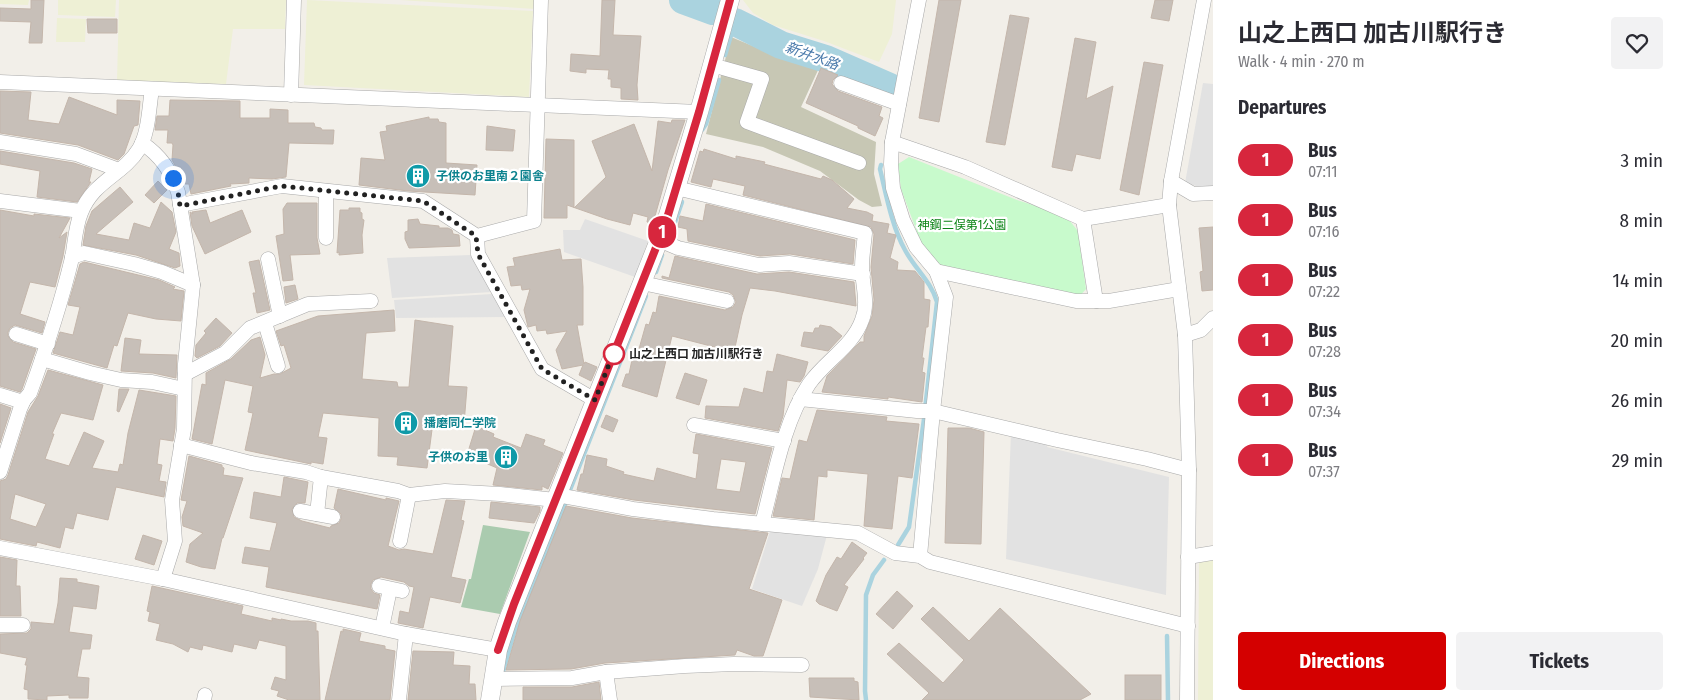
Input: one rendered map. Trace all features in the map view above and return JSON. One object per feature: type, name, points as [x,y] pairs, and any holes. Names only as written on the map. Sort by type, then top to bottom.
[{"type":"street","points":[[291,95],[294,0]]},
{"type":"street","points":[[180,206],[282,186],[423,201],[476,236],[534,221],[541,0]]},
{"type":"street","points":[[490,700],[498,650],[507,622],[659,240],[699,112],[730,0]]},
{"type":"street","points":[[919,0],[892,142],[891,164],[893,188],[902,220],[916,247],[936,271],[946,297],[933,411],[920,556]]},
{"type":"street","points":[[1187,700],[1189,470],[1185,335],[1169,205],[1170,181],[1204,0]]},
{"type":"street","points":[[712,65],[762,79],[747,122],[859,163]]},
{"type":"street","points":[[0,82],[699,112]]},
{"type":"street","points":[[841,83],[899,104]]},
{"type":"street","points":[[0,472],[23,402],[30,393],[48,344],[72,257],[75,234],[82,211],[98,186],[129,163],[142,143],[152,89]]},
{"type":"street","points":[[0,142],[76,154],[119,170]]},
{"type":"street","points":[[892,142],[965,167],[1083,219],[1169,205]]},
{"type":"street","points":[[142,143],[160,157],[168,169],[178,192],[193,285],[184,374],[184,429],[172,500],[175,541],[163,579]]},
{"type":"street","points":[[1170,181],[1193,194],[1213,193]]},
{"type":"street","points":[[676,188],[865,233],[862,267],[865,311],[862,320],[853,336],[815,376],[795,408],[784,441],[762,524]]},
{"type":"street","points":[[326,191],[326,238]]},
{"type":"street","points":[[0,201],[82,211]]},
{"type":"street","points":[[1083,219],[1096,301]]},
{"type":"street","points":[[476,236],[478,254],[542,369],[595,400]]},
{"type":"street","points":[[659,240],[678,248],[759,265],[789,263],[863,274]]},
{"type":"street","points":[[72,257],[84,253],[134,264],[162,272],[193,285]]},
{"type":"street","points":[[268,260],[280,316]]},
{"type":"street","points":[[936,271],[1076,302],[1109,301],[1179,289]]},
{"type":"street","points":[[642,282],[727,301]]},
{"type":"street","points":[[184,374],[225,353],[250,328],[308,304],[370,301]]},
{"type":"street","points":[[1185,335],[1201,330],[1213,318]]},
{"type":"street","points":[[265,323],[278,366]]},
{"type":"street","points":[[16,334],[48,344]]},
{"type":"street","points":[[42,359],[121,380],[152,382],[184,389]]},
{"type":"street","points":[[0,395],[23,402]]},
{"type":"street","points":[[800,399],[933,411],[1189,470]]},
{"type":"street","points":[[694,425],[784,441]]},
{"type":"street","points":[[181,445],[251,463],[306,472],[322,477],[398,491],[409,495],[445,491],[556,498],[762,524],[858,533],[894,553],[920,556],[930,562],[1188,626]]},
{"type":"street","points":[[317,514],[322,477]]},
{"type":"street","points":[[400,541],[409,495]]},
{"type":"street","points":[[300,511],[333,517]]},
{"type":"street","points":[[0,548],[163,579],[406,634],[498,650]]},
{"type":"street","points":[[1188,557],[1213,553]]},
{"type":"street","points":[[382,628],[390,588]]},
{"type":"street","points":[[0,625],[24,625]]},
{"type":"street","points":[[399,700],[406,634]]},
{"type":"street","points":[[493,680],[572,678],[606,672],[734,664],[802,665]]},
{"type":"street","points":[[606,672],[610,700]]},
{"type":"shaded area","points":[[0,0],[29,0],[28,5],[0,4]]},
{"type":"shaded area","points":[[58,0],[116,0],[115,17],[58,15]]},
{"type":"shaded area","points":[[119,0],[286,0],[285,29],[233,29],[226,84],[117,81]]},
{"type":"shaded area","points":[[307,0],[533,11],[529,97],[304,85]]},
{"type":"shaded area","points":[[400,0],[535,0],[535,9]]},
{"type":"shaded area","points":[[743,0],[896,0],[892,34],[879,62],[824,41],[773,25],[753,13]]},
{"type":"shaded area","points":[[57,18],[86,19],[85,42],[56,42]]},
{"type":"shaded area","points":[[731,37],[760,49],[819,68],[801,107],[876,142],[874,174],[882,206],[872,207],[859,200],[820,171],[763,147],[706,134]]},
{"type":"shaded area","points":[[1203,83],[1213,84],[1213,186],[1200,187],[1185,183]]},
{"type":"shaded area","points":[[585,219],[648,241],[635,277],[564,252],[563,230],[580,230]]},
{"type":"shaded area","points":[[471,255],[492,292],[392,298],[387,258]]},
{"type":"shaded area","points":[[492,294],[506,317],[396,318],[394,300]]},
{"type":"shaded area","points":[[1011,433],[1048,442],[1047,447],[1169,477],[1166,595],[1006,559]]},
{"type":"shaded area","points":[[771,528],[827,535],[818,569],[802,606],[752,589]]},
{"type":"shaded area","points":[[1213,558],[1213,700],[1198,700],[1199,561]]},
{"type":"green space","name":"神鋼二俣第1公園","points":[[909,157],[1017,200],[1065,215],[1078,231],[1086,289],[1078,298],[937,264],[921,243],[901,189],[898,164]]},
{"type":"green space","points":[[483,525],[530,532],[500,614],[461,607],[469,579],[471,579]]},
{"type":"building","points":[[31,0],[44,0],[42,43],[29,43],[31,22],[0,21],[0,8],[31,9]]},
{"type":"building","points":[[602,0],[615,0],[613,35],[641,36],[637,85],[638,100],[621,99],[621,88],[611,87],[611,79],[608,79],[609,70],[586,69],[586,73],[570,71],[571,54],[600,56]]},
{"type":"building","points":[[939,0],[961,0],[939,122],[919,118]]},
{"type":"building","points":[[1155,0],[1173,0],[1169,21],[1151,18]]},
{"type":"building","points":[[1010,15],[1029,18],[1005,145],[986,142]]},
{"type":"building","points":[[87,19],[117,19],[117,33],[88,33]]},
{"type":"building","points":[[1075,38],[1096,42],[1086,99],[1113,86],[1100,159],[1076,154],[1072,171],[1052,167]]},
{"type":"building","points":[[1144,62],[1163,65],[1139,195],[1120,190]]},
{"type":"building","points":[[821,68],[838,75],[832,84],[838,91],[882,107],[879,116],[883,118],[875,136],[858,128],[858,126],[806,103]]},
{"type":"building","points":[[0,91],[31,92],[28,120],[59,124],[69,97],[117,115],[117,100],[140,101],[138,125],[134,126],[124,154],[118,160],[78,145],[0,133]]},
{"type":"building","points":[[170,100],[240,101],[240,118],[270,118],[270,109],[288,110],[288,123],[314,123],[315,127],[322,130],[334,130],[333,144],[289,143],[286,177],[272,179],[249,178],[249,183],[230,184],[231,186],[191,194],[189,184],[185,184],[181,167],[176,167],[172,160],[173,145],[172,143],[167,143],[168,130],[155,130],[157,116],[169,116]]},
{"type":"building","points":[[429,117],[429,119],[438,119],[439,122],[446,123],[446,163],[477,165],[475,195],[408,191],[359,185],[361,158],[385,160],[380,132],[387,131],[386,126]]},
{"type":"building","points":[[672,120],[685,120],[653,223],[647,222],[648,217],[633,213],[630,225],[574,208],[606,177],[592,141],[634,124],[652,171],[658,121],[671,123]]},
{"type":"building","points":[[487,126],[515,130],[513,151],[486,150]]},
{"type":"building","points":[[546,139],[574,140],[574,207],[567,205],[567,218],[544,218]]},
{"type":"building","points":[[704,149],[736,159],[736,156],[765,162],[764,164],[821,179],[823,176],[832,180],[854,199],[847,208],[867,212],[873,215],[872,221],[889,224],[887,233],[896,235],[890,258],[898,262],[897,270],[915,271],[924,282],[924,299],[930,300],[928,327],[926,327],[922,358],[924,358],[922,372],[925,373],[922,402],[888,397],[888,399],[822,392],[827,376],[860,342],[864,342],[864,336],[872,316],[874,300],[871,267],[874,234],[871,227],[743,195],[745,186],[713,179],[711,187],[691,182],[700,151],[703,152]]},
{"type":"building","points":[[0,151],[74,163],[92,169],[89,182],[91,182],[77,202],[37,197],[40,171],[0,164]]},
{"type":"building","points":[[158,181],[167,190],[154,203],[145,195]]},
{"type":"building","points":[[120,187],[133,202],[96,234],[129,240],[134,223],[150,228],[161,202],[172,212],[176,232],[169,249],[179,253],[180,266],[175,268],[136,255],[83,245],[86,226],[92,211]]},
{"type":"building","points":[[287,203],[317,203],[317,238],[320,254],[290,255],[293,280],[283,281],[276,236],[284,234],[283,209]]},
{"type":"building","points":[[706,204],[855,240],[853,264],[790,254],[760,256],[688,241],[687,229],[678,227],[680,216],[703,221]]},
{"type":"building","points":[[349,208],[360,208],[362,213],[362,219],[364,220],[362,235],[363,253],[339,255],[339,252],[337,253],[340,210],[349,210]]},
{"type":"building","points":[[0,210],[34,216],[34,214],[70,218],[59,238],[67,232],[55,287],[30,282],[20,314],[45,322],[42,333],[15,325],[8,332],[8,336],[13,342],[36,349],[20,392],[0,386]]},
{"type":"building","points":[[206,210],[210,223],[242,210],[251,232],[205,254],[192,226],[190,212],[193,214],[192,212]]},
{"type":"building","points":[[418,219],[420,224],[439,226],[439,228],[452,230],[453,234],[459,235],[460,246],[409,248],[405,239],[405,232],[408,231],[408,220]]},
{"type":"building","points":[[1213,227],[1213,290],[1202,291],[1200,272],[1203,271],[1199,228]]},
{"type":"building","points":[[560,249],[562,260],[581,259],[583,325],[577,325],[584,364],[585,362],[597,367],[591,381],[579,375],[583,365],[562,369],[556,350],[567,331],[547,334],[546,330],[537,331],[536,325],[528,327],[524,310],[530,289],[522,290],[521,285],[511,286],[507,267],[515,266],[513,258]]},
{"type":"building","points":[[675,256],[757,274],[789,272],[854,282],[856,306],[750,288],[734,352],[672,336],[657,397],[622,386],[626,374],[629,374],[633,355],[637,356],[646,324],[649,325],[653,312],[656,313],[659,296],[725,310],[733,307],[736,302],[733,295],[729,292],[662,278],[662,276],[669,278]]},
{"type":"building","points":[[259,260],[270,310],[257,313],[253,293],[256,293],[249,262]]},
{"type":"building","points":[[84,262],[159,280],[175,287],[173,289],[184,291],[181,321],[156,319],[128,313],[117,346],[114,345],[107,368],[53,353],[60,332],[73,335],[80,307],[68,305],[80,264]]},
{"type":"building","points":[[295,285],[298,299],[286,303],[284,287]]},
{"type":"building","points":[[394,310],[395,331],[366,333],[362,379],[397,382],[398,387],[409,387],[415,320],[453,326],[448,386],[467,387],[464,424],[433,422],[427,468],[397,465],[398,457],[378,456],[379,418],[323,413],[318,437],[327,438],[323,464],[311,462],[311,464],[245,450],[253,413],[248,412],[253,386],[225,380],[212,444],[192,439],[202,384],[206,385],[206,373],[231,359],[251,340],[260,337],[265,355],[260,378],[280,374],[291,368],[284,345],[281,346],[276,331],[318,316]]},
{"type":"building","points":[[216,318],[232,333],[220,346],[197,358],[195,356],[196,345],[206,333],[204,331]]},
{"type":"building","points":[[820,325],[831,327],[842,336],[828,351],[801,346],[804,332],[813,333],[815,328],[819,328]]},
{"type":"building","points":[[125,338],[141,340],[139,354],[177,355],[176,378],[153,373],[121,371]]},
{"type":"building","points":[[777,354],[808,362],[800,382],[787,380],[783,416],[778,431],[705,418],[706,406],[739,407],[744,388],[763,393],[767,371],[773,372]]},
{"type":"building","points":[[48,370],[103,385],[93,420],[61,413],[52,434],[54,434],[45,459],[69,466],[84,432],[104,441],[92,468],[118,472],[120,464],[123,465],[128,433],[139,390],[176,396],[173,441],[160,439],[157,464],[162,465],[159,481],[166,482],[164,497],[116,487],[108,520],[77,513],[73,529],[65,527],[60,548],[37,542],[36,546],[0,539],[0,481],[6,479],[8,475],[28,412],[38,396]],"holes":[[[15,494],[46,504],[36,527],[10,519]]]},
{"type":"building","points":[[685,373],[707,380],[699,405],[676,398]]},
{"type":"building","points":[[119,389],[129,389],[119,412],[117,411]]},
{"type":"building","points":[[0,404],[11,408],[0,443]]},
{"type":"building","points":[[817,410],[887,417],[886,421],[919,424],[912,478],[898,476],[892,529],[864,526],[868,474],[827,470],[827,477],[818,476],[814,520],[773,516],[782,478],[790,479],[799,440],[807,442]]},
{"type":"building","points":[[606,415],[618,420],[613,432],[601,427]]},
{"type":"building","name":"子供のお里","points":[[476,426],[494,434],[493,437],[521,448],[526,434],[545,440],[543,445],[563,453],[548,489],[542,486],[542,490],[493,485],[497,468],[467,455]]},
{"type":"building","points":[[948,428],[969,428],[984,432],[981,544],[945,543]]},
{"type":"building","points":[[696,434],[772,448],[755,514],[634,500],[577,490],[587,455],[607,459],[606,466],[624,472],[623,474],[654,481],[657,468],[696,479],[699,454],[693,453]],"holes":[[[721,459],[746,462],[740,492],[716,489]]]},
{"type":"building","points":[[189,456],[222,465],[224,468],[223,475],[243,478],[222,538],[215,569],[186,562],[190,544],[203,533],[183,526],[182,517],[187,501],[181,500]]},
{"type":"building","points":[[284,477],[308,482],[305,503],[297,503],[292,509],[294,517],[330,528],[339,523],[341,519],[341,514],[334,508],[338,489],[386,500],[386,498],[399,501],[388,546],[399,550],[404,549],[433,554],[446,500],[465,501],[461,520],[464,521],[451,577],[466,580],[460,603],[430,597],[423,628],[398,623],[400,611],[409,613],[414,587],[404,582],[381,577],[373,580],[371,589],[374,593],[380,595],[377,609],[266,587],[269,567],[242,563],[245,547],[270,551],[277,523],[250,518],[254,492],[281,497]]},
{"type":"building","points":[[491,502],[540,507],[540,511],[534,523],[489,518]]},
{"type":"building","points":[[566,506],[632,518],[768,533],[749,589],[782,600],[763,656],[754,656],[737,650],[735,655],[605,663],[571,669],[506,670],[520,621]]},
{"type":"building","points":[[143,535],[162,541],[154,565],[135,559]]},
{"type":"building","points":[[852,542],[867,553],[844,585],[848,587],[837,611],[816,601],[826,575],[837,557],[841,559]]},
{"type":"building","points":[[0,557],[17,560],[16,586],[20,586],[21,616],[0,616]]},
{"type":"building","points":[[60,578],[77,579],[77,582],[99,586],[96,609],[73,606],[69,632],[92,635],[90,649],[82,649],[77,677],[89,678],[88,698],[69,698],[69,695],[47,696],[47,700],[28,699],[28,690],[24,689],[27,658],[0,653],[0,634],[27,633],[31,629],[31,622],[54,624]]},
{"type":"building","points":[[152,586],[243,606],[241,614],[272,621],[272,618],[316,623],[316,631],[318,631],[320,700],[289,700],[277,696],[279,691],[271,689],[275,677],[286,680],[286,646],[259,640],[256,649],[234,644],[232,652],[203,645],[202,650],[190,647],[188,652],[173,644],[156,640],[160,624],[148,621],[150,612],[147,611]]},
{"type":"building","points":[[897,591],[913,606],[893,629],[876,614]]},
{"type":"building","points":[[933,607],[969,641],[1000,608],[1091,694],[1080,700],[922,700],[929,693],[887,654],[899,643],[943,683],[964,660],[921,619]]},
{"type":"building","points":[[343,629],[361,633],[359,641],[385,646],[385,649],[395,651],[390,700],[325,700]]},
{"type":"building","points":[[413,651],[454,652],[453,665],[470,666],[469,684],[475,684],[476,700],[408,700]]},
{"type":"building","points":[[1125,675],[1161,675],[1161,700],[1125,700]]},
{"type":"building","points":[[809,678],[854,678],[854,681],[858,682],[859,700],[810,697]]},
{"type":"building","points":[[599,682],[601,700],[523,700],[523,687],[572,687]]},
{"type":"waterway","name":"新井水路","points":[[683,0],[713,11]]},
{"type":"waterway","points":[[725,55],[735,22]]},
{"type":"waterway","name":"新井水路","points":[[735,22],[781,45],[826,59],[890,87]]},
{"type":"waterway","points":[[702,130],[706,124],[719,80]]},
{"type":"waterway","points":[[881,165],[880,169],[887,200],[900,241],[927,281],[937,302],[924,419],[909,527],[898,545]]},
{"type":"waterway","points":[[674,225],[682,202]]},
{"type":"waterway","points":[[656,272],[662,255]]},
{"type":"waterway","points":[[570,490],[646,296]]},
{"type":"waterway","points":[[502,675],[514,633],[565,504]]},
{"type":"waterway","points":[[866,700],[866,595],[873,575],[884,560]]},
{"type":"waterway","points":[[1167,636],[1168,700]]},
{"type":"bus line","name":"1","points":[[498,650],[514,604],[665,225],[730,0]]},
{"type":"place","name":"子供のお里南２園舎","points":[[418,176]]},
{"type":"place","name":"山之上西口 加古川駅行き","points":[[614,354]]},
{"type":"place","name":"播磨同仁学院","points":[[406,423]]},
{"type":"place","name":"子供のお里","points":[[506,457]]},
{"type":"route","points":[[173,178],[180,206],[282,186],[423,201],[476,236],[478,254],[542,369],[595,400],[615,349],[614,354]]}]
